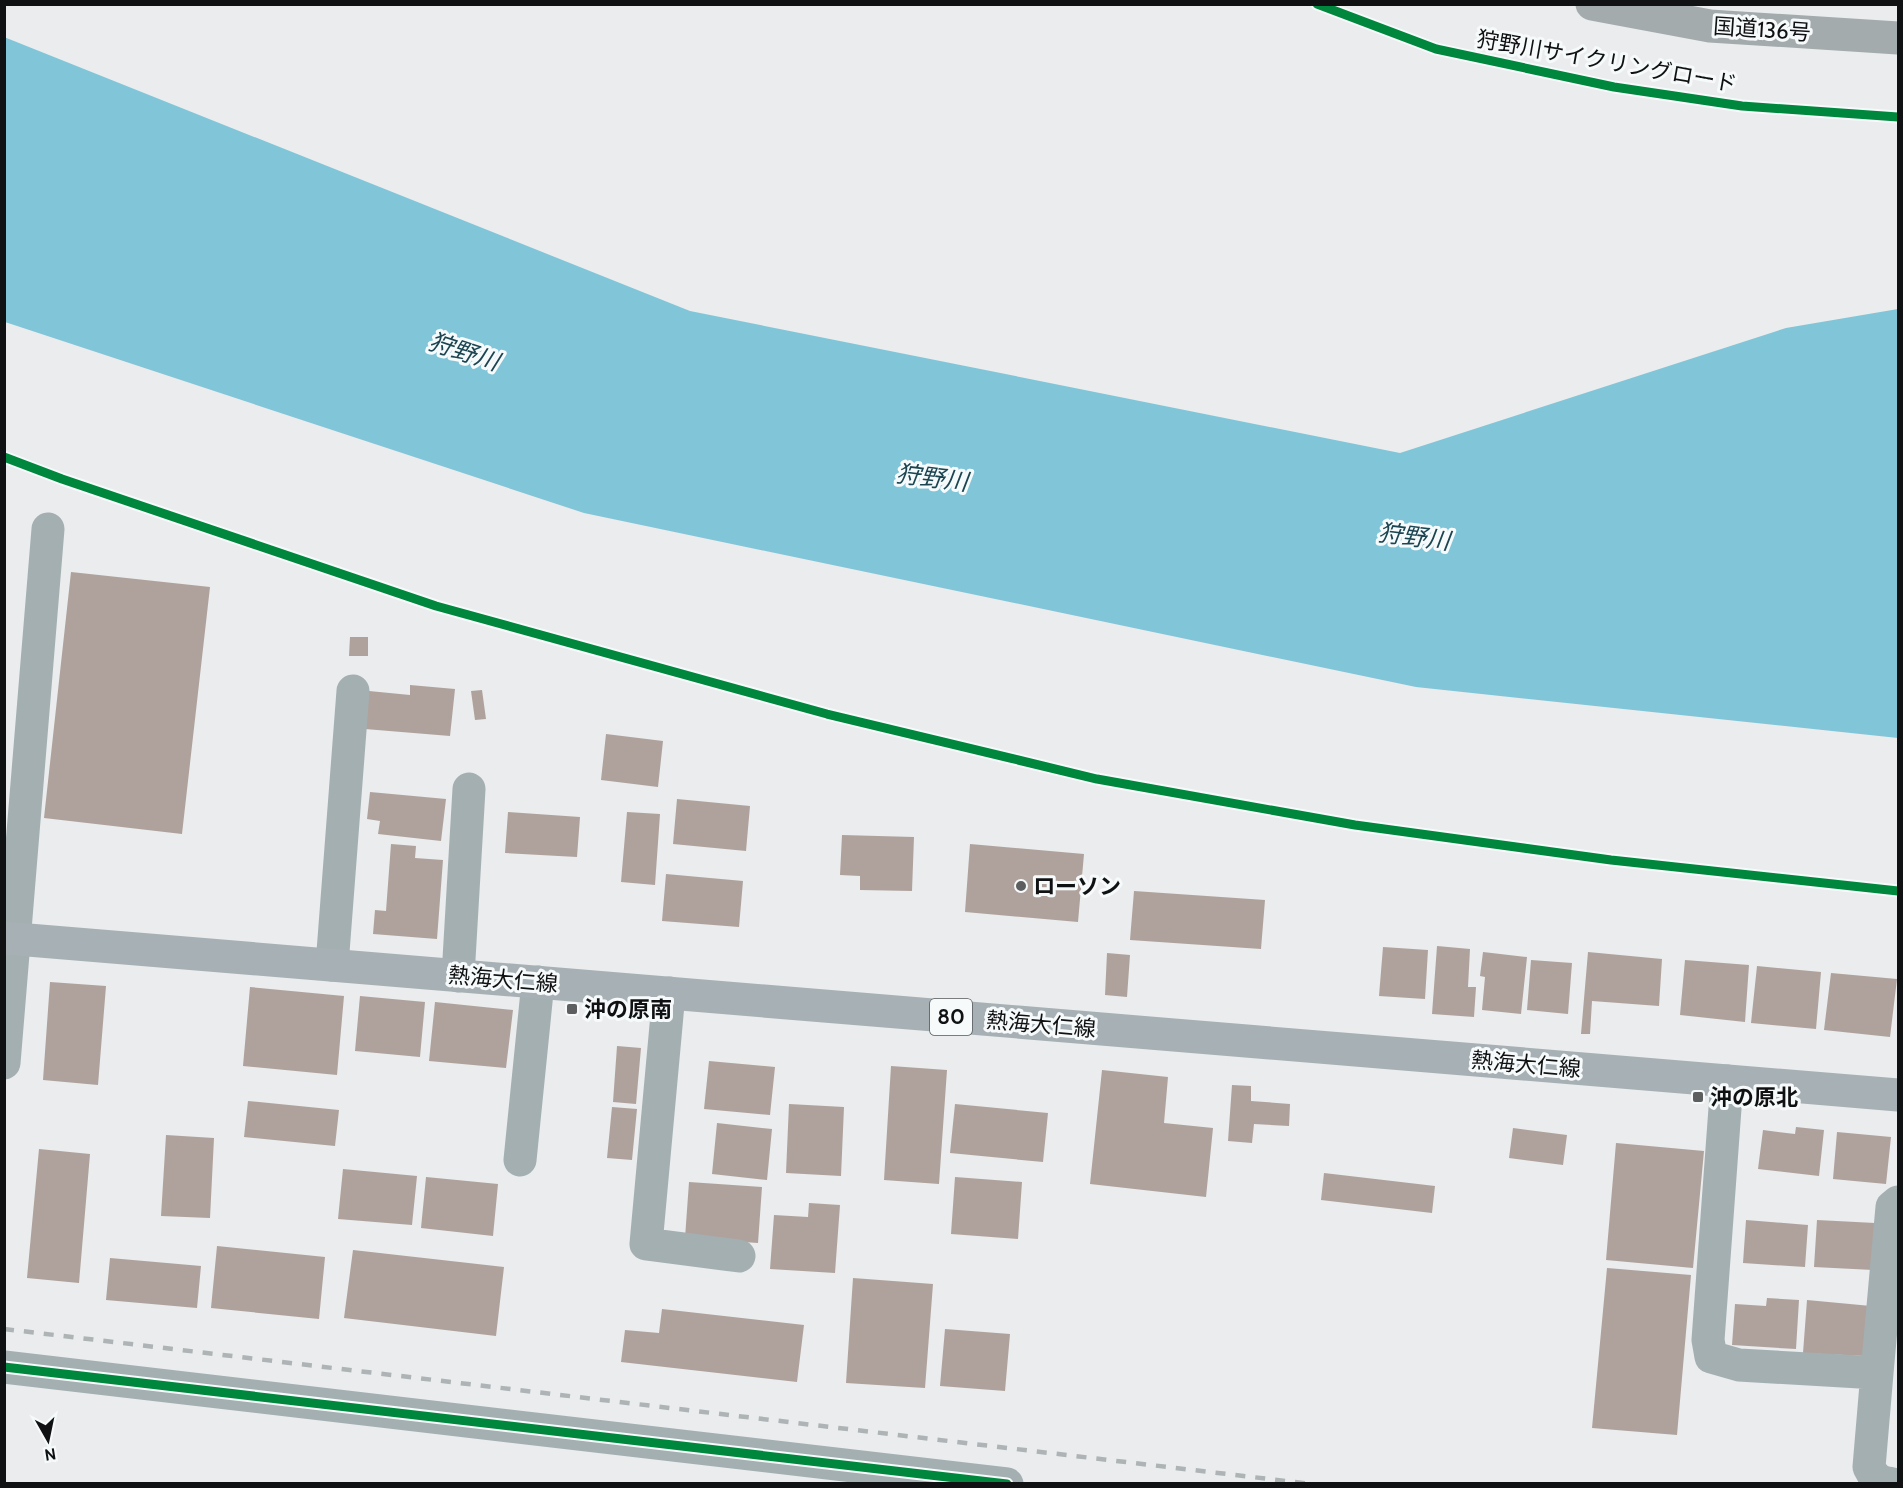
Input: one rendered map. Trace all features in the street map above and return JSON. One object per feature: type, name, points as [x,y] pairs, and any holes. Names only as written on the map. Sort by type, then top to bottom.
[{"type":"highway","name":"国道136号","points":[[1592,4],[1710,26],[1899,38]]},
{"type":"main road","name":"熱海大仁線","points":[[10,938],[1899,1095]]},
{"type":"street","points":[[4,1063],[10,938],[48,529]]},
{"type":"street","points":[[332,965],[353,691]]},
{"type":"street","points":[[458,976],[469,789]]},
{"type":"street","points":[[520,1160],[538,982]]},
{"type":"street","points":[[669,993],[646,1244],[739,1256]]},
{"type":"street","points":[[1727,1081],[1708,1340],[1711,1357],[1740,1365],[1877,1373]]},
{"type":"street","points":[[1893,1484],[1880,1482],[1873,1476],[1869,1467],[1888,1232],[1892,1207],[1899,1202]]},
{"type":"street","points":[[4,1367],[1007,1484]]},
{"type":"water","name":"狩野川","points":[[4,37],[690,311],[1400,453],[1786,328],[1898,309],[1898,738],[1416,687],[584,513],[5,322]]},
{"type":"building","points":[[71,572],[210,587],[182,834],[44,818]]},
{"type":"building","points":[[350,637],[368,637],[368,656],[349,656]]},
{"type":"building","points":[[410,685],[455,689],[450,736],[365,729],[369,691],[410,695]]},
{"type":"building","points":[[482,690],[486,719],[475,720],[471,691]]},
{"type":"building","points":[[606,734],[663,741],[658,787],[601,780]]},
{"type":"building","points":[[370,792],[446,799],[441,841],[378,834],[380,821],[367,819]]},
{"type":"building","points":[[677,799],[750,806],[746,851],[673,844]]},
{"type":"building","points":[[508,812],[580,817],[577,857],[505,853]]},
{"type":"building","points":[[627,812],[660,814],[655,885],[621,882]]},
{"type":"building","points":[[842,835],[914,837],[912,891],[860,890],[860,876],[840,875]]},
{"type":"building","points":[[391,844],[416,846],[415,858],[443,860],[437,939],[373,934],[375,910],[386,911]]},
{"type":"building","points":[[970,844],[1084,854],[1078,922],[965,912]]},
{"type":"building","points":[[666,874],[743,881],[739,927],[662,921]]},
{"type":"building","points":[[1134,891],[1265,900],[1261,949],[1130,940]]},
{"type":"building","points":[[1437,946],[1470,949],[1468,987],[1476,987],[1474,1017],[1432,1014]]},
{"type":"building","points":[[1383,947],[1428,950],[1425,999],[1379,996]]},
{"type":"building","points":[[1483,952],[1527,957],[1521,1014],[1482,1010],[1485,977],[1480,976]]},
{"type":"building","points":[[1588,952],[1662,959],[1659,1006],[1592,1001],[1590,1034],[1581,1034]]},
{"type":"building","points":[[1107,953],[1130,955],[1127,997],[1105,995]]},
{"type":"building","points":[[1531,960],[1572,963],[1568,1014],[1527,1010]]},
{"type":"building","points":[[1685,960],[1749,965],[1745,1022],[1680,1015]]},
{"type":"building","points":[[1757,966],[1821,972],[1816,1029],[1751,1023]]},
{"type":"building","points":[[1831,973],[1897,979],[1890,1037],[1824,1030]]},
{"type":"building","points":[[50,982],[106,986],[98,1085],[43,1080]]},
{"type":"building","points":[[250,987],[344,996],[337,1075],[243,1066]]},
{"type":"building","points":[[360,996],[425,1002],[420,1057],[355,1051]]},
{"type":"building","points":[[435,1002],[513,1010],[506,1068],[429,1061]]},
{"type":"building","points":[[617,1046],[641,1048],[636,1104],[613,1102]]},
{"type":"building","points":[[709,1061],[775,1067],[770,1115],[704,1109]]},
{"type":"building","points":[[891,1066],[947,1070],[939,1184],[884,1180]]},
{"type":"building","points":[[1102,1070],[1168,1077],[1164,1123],[1213,1128],[1206,1197],[1090,1184]]},
{"type":"building","points":[[1232,1085],[1251,1086],[1251,1101],[1290,1104],[1289,1126],[1254,1124],[1252,1143],[1228,1141]]},
{"type":"building","points":[[248,1101],[339,1110],[335,1146],[244,1137]]},
{"type":"building","points":[[789,1104],[844,1107],[841,1176],[786,1173]]},
{"type":"building","points":[[955,1104],[1048,1113],[1043,1162],[950,1153]]},
{"type":"building","points":[[612,1107],[637,1109],[632,1160],[607,1158]]},
{"type":"building","points":[[717,1123],[772,1129],[767,1180],[712,1174]]},
{"type":"building","points":[[1796,1127],[1824,1130],[1819,1176],[1758,1169],[1763,1130],[1795,1134]]},
{"type":"building","points":[[1513,1128],[1567,1135],[1563,1165],[1509,1158]]},
{"type":"building","points":[[1837,1132],[1891,1137],[1886,1184],[1833,1179]]},
{"type":"building","points":[[166,1135],[214,1138],[210,1218],[161,1216]]},
{"type":"building","points":[[1616,1143],[1704,1151],[1693,1268],[1606,1260]]},
{"type":"building","points":[[39,1149],[90,1154],[79,1283],[27,1278]]},
{"type":"building","points":[[343,1169],[417,1176],[412,1225],[338,1219]]},
{"type":"building","points":[[1324,1173],[1435,1186],[1432,1213],[1321,1200]]},
{"type":"building","points":[[426,1177],[498,1184],[493,1236],[421,1228]]},
{"type":"building","points":[[955,1177],[1022,1182],[1018,1239],[951,1234]]},
{"type":"building","points":[[689,1182],[762,1187],[758,1243],[685,1238]]},
{"type":"building","points":[[809,1203],[840,1205],[835,1273],[770,1269],[774,1215],[808,1217]]},
{"type":"building","points":[[1746,1220],[1808,1225],[1805,1267],[1743,1263]]},
{"type":"building","points":[[1817,1220],[1875,1223],[1873,1270],[1814,1267]]},
{"type":"building","points":[[217,1246],[325,1257],[319,1319],[211,1308]]},
{"type":"building","points":[[353,1250],[504,1267],[496,1336],[344,1318]]},
{"type":"building","points":[[110,1258],[201,1266],[197,1308],[106,1300]]},
{"type":"building","points":[[1607,1268],[1691,1275],[1677,1435],[1592,1428]]},
{"type":"building","points":[[853,1278],[933,1284],[925,1388],[846,1383]]},
{"type":"building","points":[[1767,1298],[1799,1300],[1796,1349],[1732,1345],[1735,1304],[1766,1306]]},
{"type":"building","points":[[1807,1300],[1871,1306],[1865,1356],[1803,1353]]},
{"type":"building","points":[[662,1309],[804,1325],[797,1382],[621,1362],[625,1330],[659,1333]]},
{"type":"building","points":[[945,1329],[1010,1334],[1005,1391],[940,1386]]},
{"type":"railway","points":[[4,1329],[1311,1484]]},
{"type":"cycle path","name":"狩野川サイクリングロード","points":[[1317,4],[1436,49],[1614,87],[1742,106],[1898,117]]},
{"type":"cycle path","points":[[4,457],[62,479],[436,606],[827,714],[1097,779],[1355,825],[1611,860],[1898,891]]},
{"type":"cycle path","points":[[4,1367],[1007,1484]]},
{"type":"place","name":"ローソン","points":[[1021,886]]},
{"type":"place","name":"沖の原南","points":[[572,1009]]},
{"type":"place","name":"沖の原北","points":[[1698,1097]]}]
